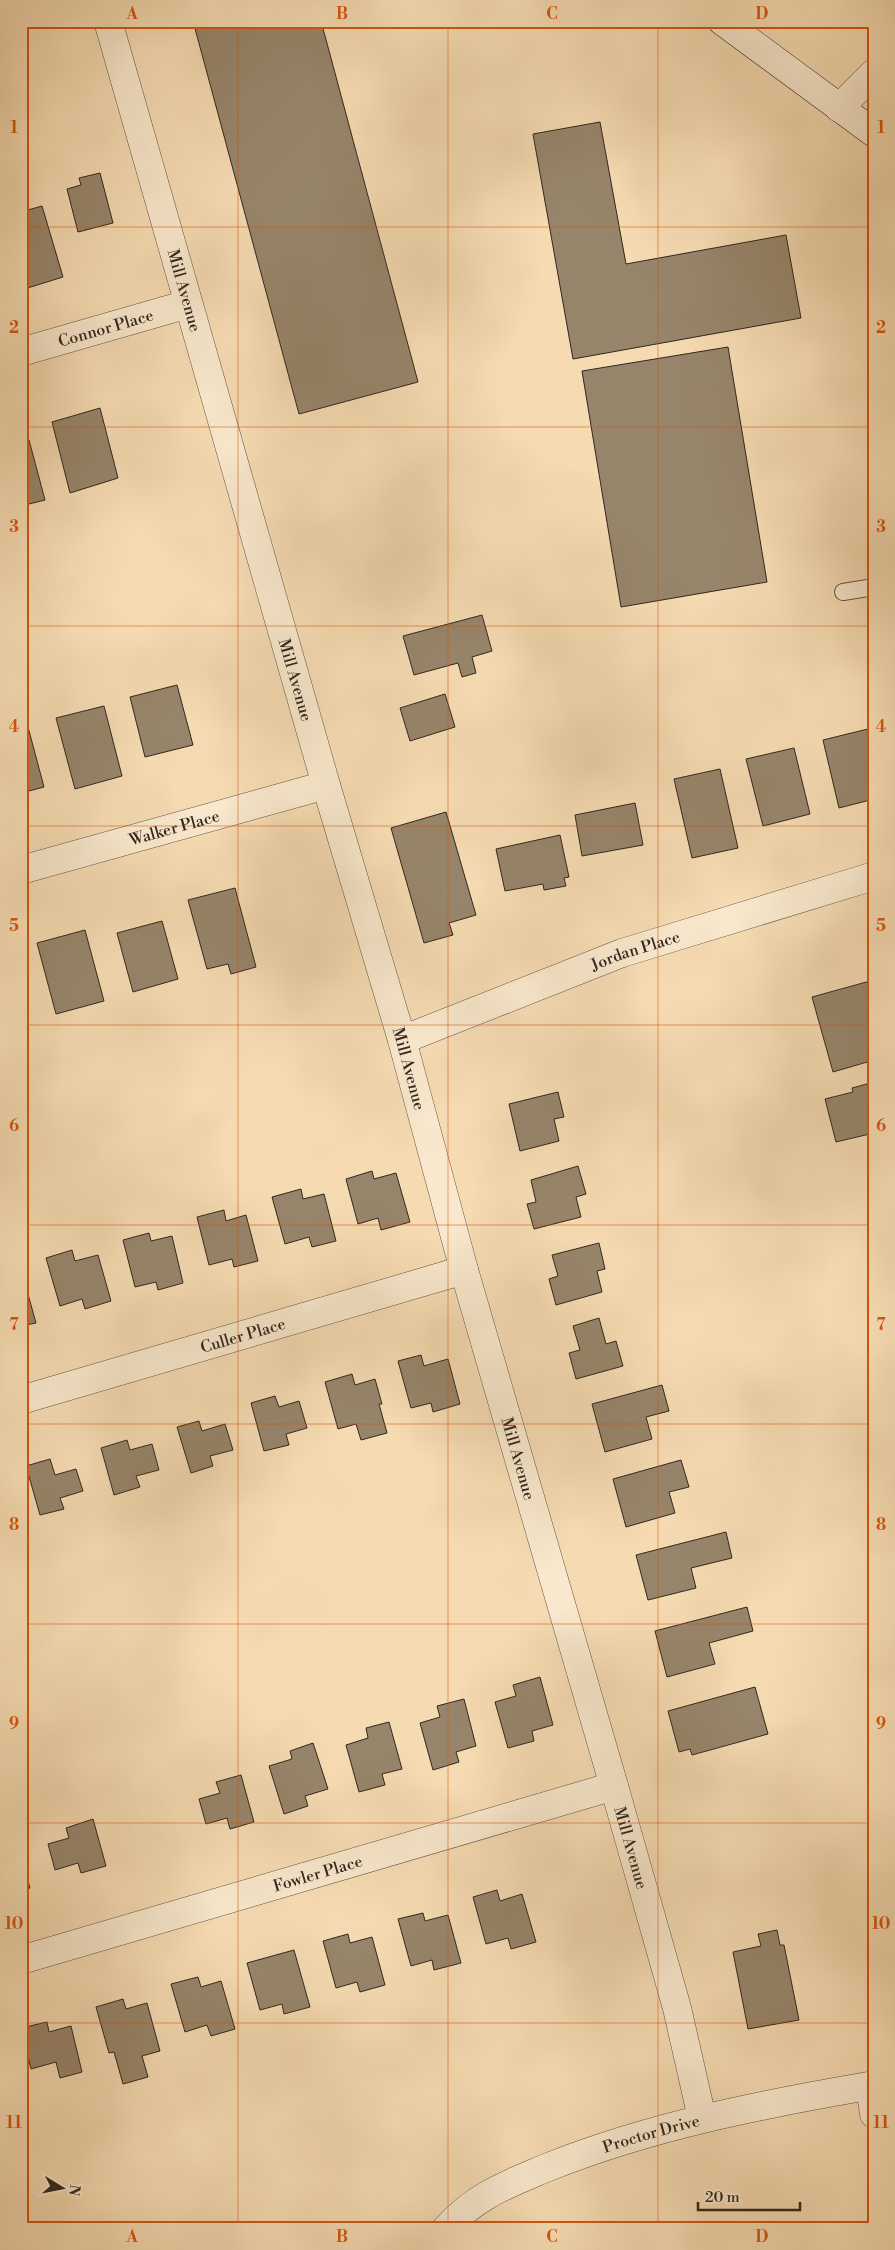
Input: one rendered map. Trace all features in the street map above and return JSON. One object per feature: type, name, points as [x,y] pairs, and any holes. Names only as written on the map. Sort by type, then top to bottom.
[{"type":"street","name":"Mill Avenue","points":[[108,21],[326,785],[402,1040],[464,1270],[677,2008],[702,2118]]},
{"type":"street","points":[[722,21],[874,133]]},
{"type":"street","points":[[839,108],[874,72]]},
{"type":"street","name":"Connor Place","points":[[21,352],[188,304]]},
{"type":"street","name":"Walker Place","points":[[21,870],[326,785]]},
{"type":"street","name":"Jordan Place","points":[[402,1040],[622,953],[872,879]]},
{"type":"street","name":"Culler Place","points":[[21,1400],[464,1270]]},
{"type":"street","name":"Fowler Place","points":[[21,1960],[614,1786]]},
{"type":"street","points":[[872,2086],[874,2114]]},
{"type":"street","name":"Proctor Drive","points":[[446,2229],[459,2215],[494,2190],[584,2153],[702,2118],[872,2086]]},
{"type":"lane","points":[[843,592],[874,587]]},
{"type":"building","points":[[193,21],[321,21],[418,382],[299,414]]},
{"type":"building","points":[[600,122],[626,264],[786,235],[801,318],[573,359],[533,134]]},
{"type":"building","points":[[100,173],[113,223],[78,232],[67,189],[81,185],[79,178]]},
{"type":"building","points":[[42,206],[63,277],[21,290],[21,212]]},
{"type":"building","points":[[728,347],[767,582],[621,607],[582,371]]},
{"type":"building","points":[[100,408],[118,478],[70,493],[52,422]]},
{"type":"building","points":[[29,440],[45,500],[21,506],[21,442]]},
{"type":"building","points":[[482,615],[492,651],[472,657],[476,673],[462,677],[458,663],[414,675],[403,636]]},
{"type":"building","points":[[177,685],[193,745],[145,757],[130,697]]},
{"type":"building","points":[[445,694],[455,727],[410,741],[400,708]]},
{"type":"building","points":[[104,706],[122,776],[75,789],[56,718]]},
{"type":"building","points":[[28,727],[44,787],[21,793],[21,729]]},
{"type":"building","points":[[872,728],[874,737],[874,799],[839,808],[823,740]]},
{"type":"building","points":[[794,748],[810,814],[763,826],[746,759]]},
{"type":"building","points":[[720,769],[738,848],[692,858],[674,779]]},
{"type":"building","points":[[635,803],[643,845],[582,856],[575,815]]},
{"type":"building","points":[[446,812],[476,915],[449,923],[453,935],[424,943],[391,828]]},
{"type":"building","points":[[560,835],[569,877],[564,878],[566,886],[544,890],[543,884],[505,891],[496,849]]},
{"type":"building","points":[[235,888],[256,967],[231,974],[228,964],[207,969],[188,900]]},
{"type":"building","points":[[162,921],[178,979],[133,992],[117,933]]},
{"type":"building","points":[[85,930],[104,1001],[56,1014],[37,943]]},
{"type":"building","points":[[870,981],[874,993],[874,1060],[833,1072],[812,997]]},
{"type":"building","points":[[21,998],[27,1020],[21,1022]]},
{"type":"building","points":[[874,1082],[874,1133],[836,1142],[825,1099],[853,1092],[852,1088]]},
{"type":"building","points":[[558,1092],[564,1117],[554,1119],[559,1141],[520,1151],[509,1104]]},
{"type":"building","points":[[578,1166],[586,1194],[576,1197],[581,1217],[534,1229],[527,1204],[536,1202],[531,1180]]},
{"type":"building","points":[[372,1171],[374,1179],[396,1173],[410,1222],[381,1230],[378,1218],[358,1224],[346,1179]]},
{"type":"building","points":[[874,1188],[874,1205],[869,1189]]},
{"type":"building","points":[[301,1189],[303,1199],[324,1194],[336,1241],[312,1247],[309,1237],[285,1244],[272,1197]]},
{"type":"building","points":[[224,1210],[226,1221],[246,1215],[258,1261],[234,1267],[232,1259],[209,1265],[197,1217]]},
{"type":"building","points":[[149,1233],[151,1241],[172,1236],[183,1283],[158,1290],[156,1282],[135,1287],[123,1240]]},
{"type":"building","points":[[599,1243],[605,1269],[597,1271],[602,1292],[556,1305],[549,1279],[558,1276],[552,1255]]},
{"type":"building","points":[[72,1250],[75,1261],[98,1255],[111,1301],[85,1309],[82,1299],[60,1306],[46,1258]]},
{"type":"building","points":[[21,1276],[23,1276],[36,1323],[21,1326]]},
{"type":"building","points":[[599,1318],[606,1344],[616,1341],[623,1366],[576,1379],[569,1353],[580,1350],[573,1326]]},
{"type":"building","points":[[421,1355],[424,1366],[448,1359],[460,1404],[433,1412],[431,1403],[411,1408],[398,1361]]},
{"type":"building","points":[[352,1374],[355,1385],[375,1379],[382,1404],[379,1404],[387,1433],[361,1440],[356,1424],[338,1429],[325,1382]]},
{"type":"building","points":[[662,1385],[669,1411],[646,1417],[652,1439],[605,1452],[592,1404]]},
{"type":"building","points":[[275,1396],[279,1407],[299,1401],[307,1428],[286,1434],[289,1445],[264,1451],[251,1403]]},
{"type":"building","points":[[199,1421],[202,1431],[225,1424],[233,1450],[210,1456],[213,1466],[191,1473],[177,1427]]},
{"type":"building","points":[[127,1440],[130,1450],[152,1444],[159,1470],[136,1476],[140,1487],[114,1495],[101,1448]]},
{"type":"building","points":[[50,1459],[55,1475],[76,1469],[83,1491],[60,1498],[64,1509],[40,1515],[26,1466]]},
{"type":"building","points":[[681,1460],[689,1487],[669,1492],[675,1513],[626,1527],[613,1479]]},
{"type":"building","points":[[726,1532],[732,1558],[691,1568],[696,1588],[648,1600],[636,1555]]},
{"type":"building","points":[[747,1607],[753,1631],[709,1643],[715,1664],[667,1677],[655,1631]]},
{"type":"building","points":[[540,1677],[553,1725],[532,1731],[534,1741],[508,1748],[495,1702],[516,1696],[513,1685]]},
{"type":"building","points":[[755,1687],[768,1734],[692,1755],[690,1749],[679,1752],[668,1711]]},
{"type":"building","points":[[464,1699],[476,1746],[456,1752],[459,1762],[433,1770],[420,1723],[440,1717],[437,1706]]},
{"type":"building","points":[[389,1722],[402,1769],[382,1774],[385,1785],[359,1792],[346,1745],[368,1738],[366,1728]]},
{"type":"building","points":[[313,1743],[328,1789],[305,1796],[308,1806],[284,1814],[269,1766],[292,1759],[290,1751]]},
{"type":"building","points":[[241,1775],[254,1822],[230,1829],[227,1818],[206,1824],[199,1799],[220,1793],[216,1782]]},
{"type":"building","points":[[93,1819],[106,1866],[81,1873],[78,1863],[55,1870],[48,1844],[69,1838],[66,1828]]},
{"type":"building","points":[[21,1855],[30,1888],[21,1891]]},
{"type":"building","points":[[497,1890],[500,1901],[522,1894],[536,1942],[511,1949],[508,1938],[486,1944],[473,1897]]},
{"type":"building","points":[[423,1913],[425,1921],[448,1915],[461,1963],[434,1970],[432,1960],[411,1966],[398,1919]]},
{"type":"building","points":[[777,1930],[780,1945],[784,1945],[799,2020],[748,2029],[733,1952],[761,1946],[758,1934]]},
{"type":"building","points":[[348,1934],[350,1943],[372,1937],[385,1985],[360,1992],[357,1982],[336,1988],[323,1941]]},
{"type":"building","points":[[294,1950],[310,2007],[284,2014],[282,2004],[260,2010],[247,1963]]},
{"type":"building","points":[[198,1977],[201,1987],[221,1981],[235,2029],[211,2036],[207,2025],[185,2032],[171,1984]]},
{"type":"building","points":[[123,1999],[126,2009],[147,2003],[160,2051],[142,2056],[148,2077],[123,2084],[114,2052],[109,2053],[96,2007]]},
{"type":"building","points":[[47,2022],[49,2032],[71,2026],[82,2072],[60,2078],[56,2062],[31,2069],[21,2028]]}]
